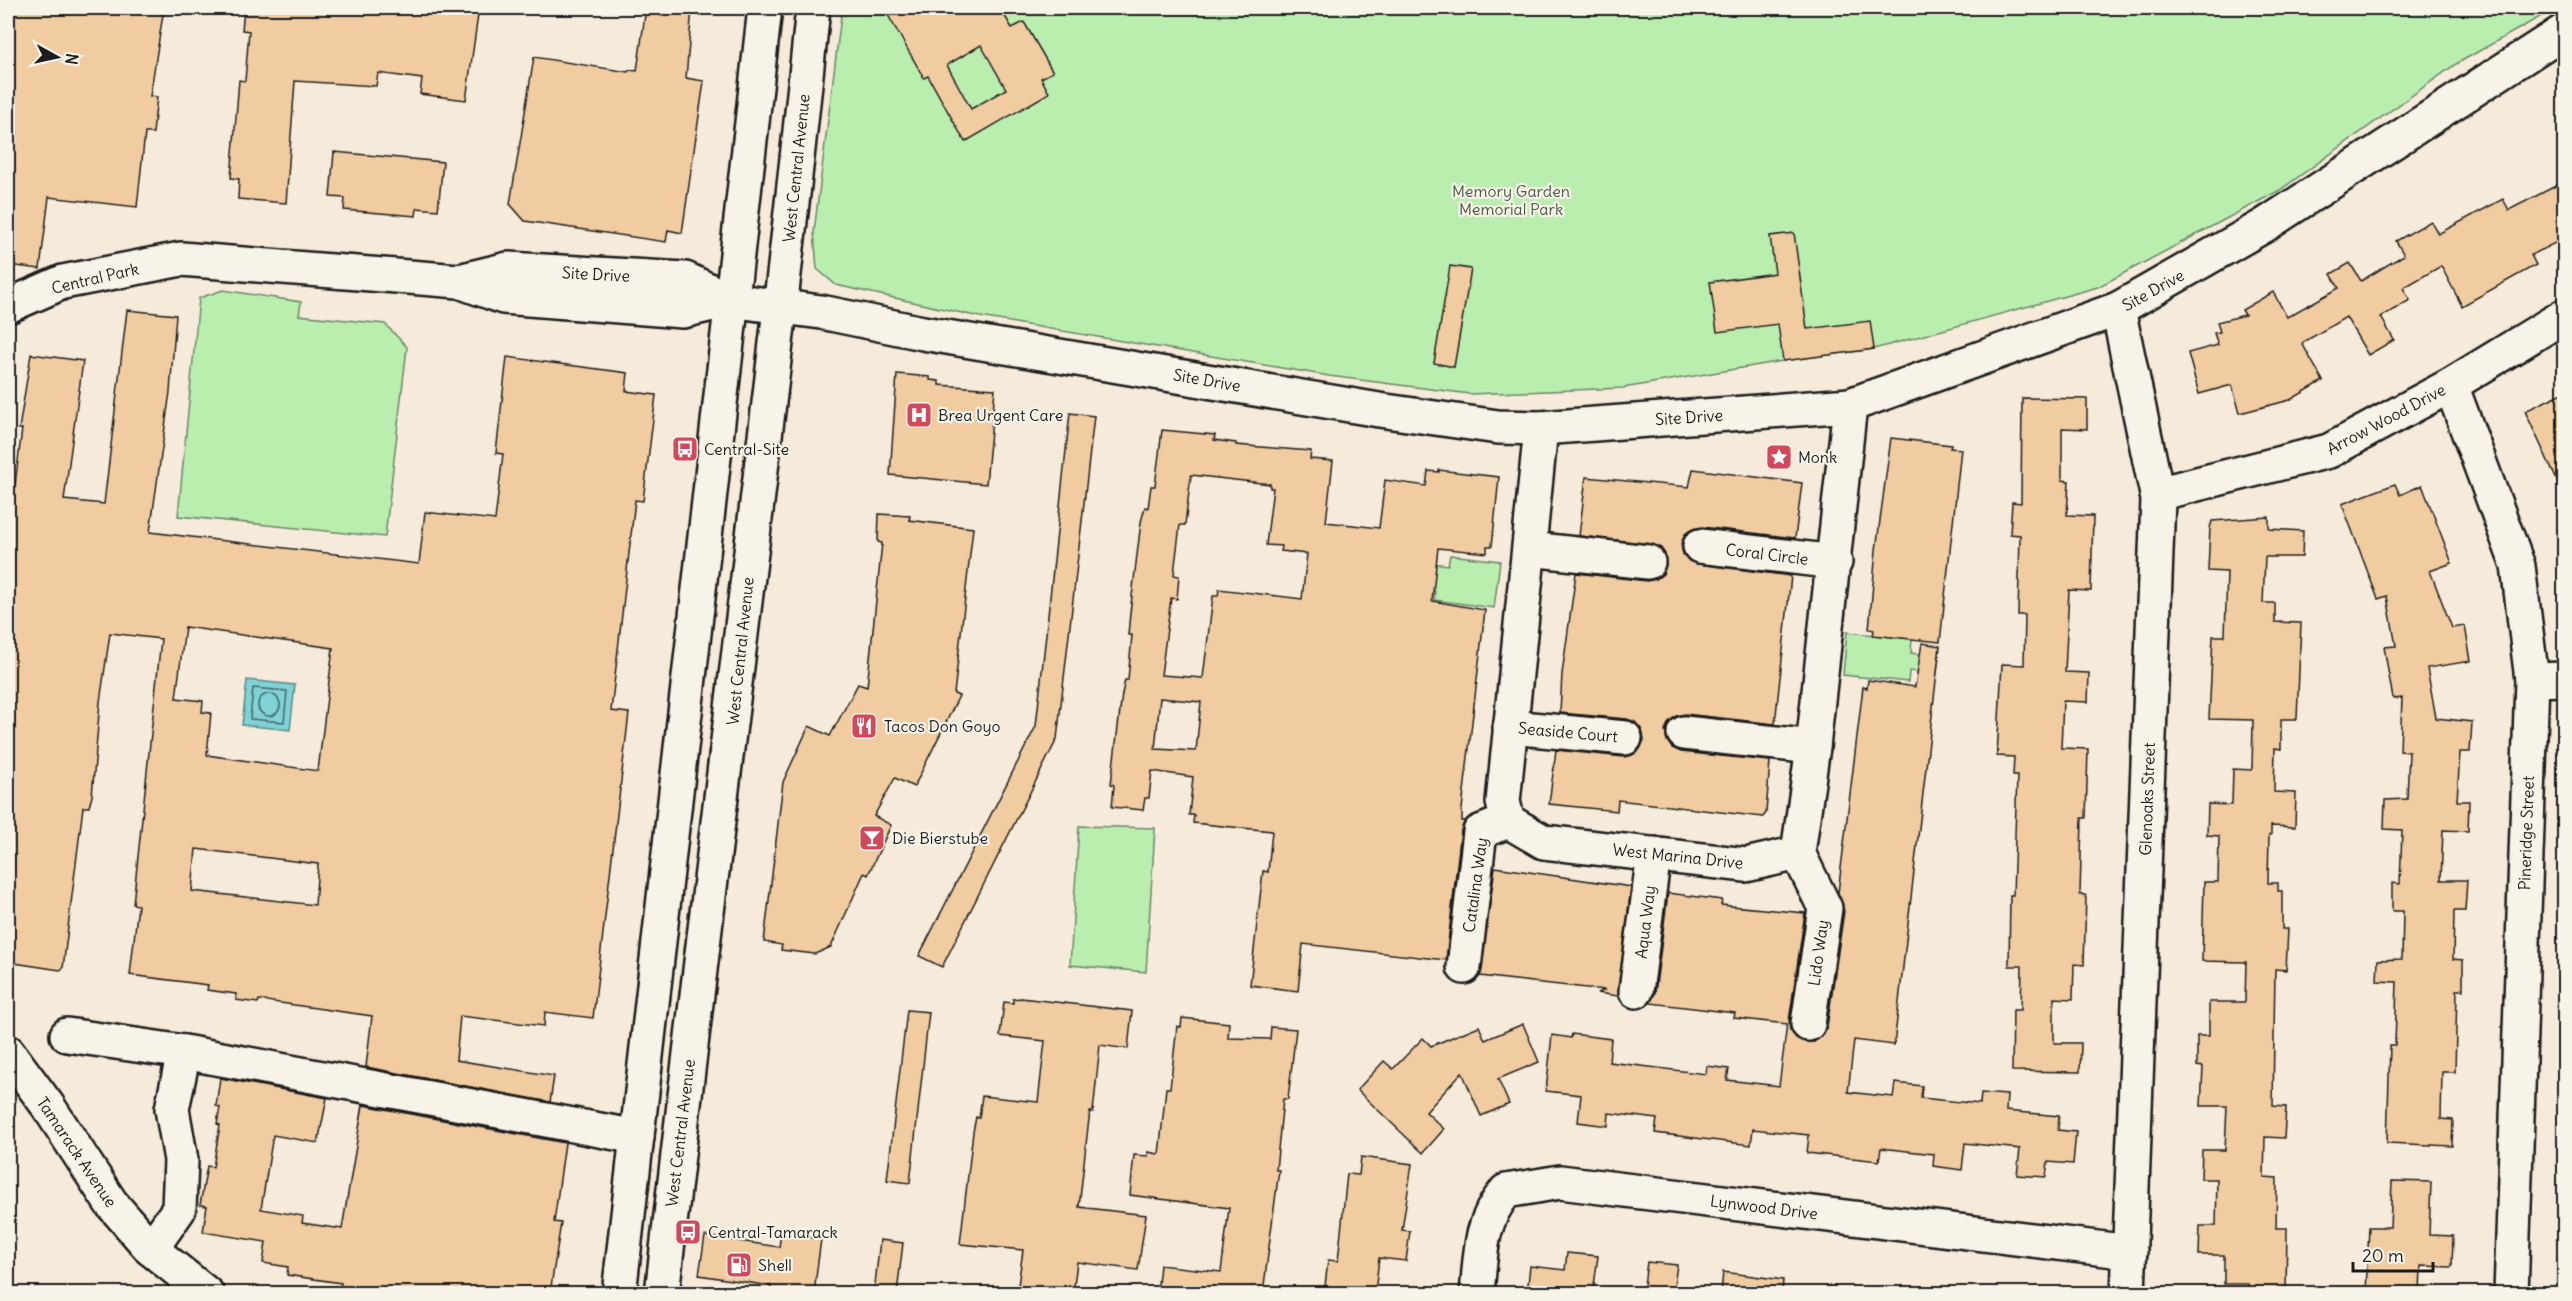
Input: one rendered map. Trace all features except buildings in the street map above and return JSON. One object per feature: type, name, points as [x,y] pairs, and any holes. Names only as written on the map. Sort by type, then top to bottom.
[{"type":"street","points":[[619,1293],[687,700],[729,300],[765,8]]},
{"type":"street","name":"West Central Avenue","points":[[662,1293],[734,707],[758,484],[782,307],[813,8]]},
{"type":"street","name":"Site Drive","points":[[186,259],[459,281],[508,269],[685,279],[729,300],[782,307],[1379,410],[1498,427],[1541,428],[1850,405],[2118,309],[2265,225],[2565,32]]},
{"type":"street","name":"Central Park","points":[[8,306],[63,282],[186,259]]},
{"type":"street","name":"Glenoaks Street","points":[[2118,309],[2157,494],[2128,1293]]},
{"type":"street","name":"Arrow Wood Drive","points":[[2157,494],[2329,451],[2451,385],[2565,316]]},
{"type":"street","name":"Pineridge Street","points":[[2451,385],[2518,566],[2532,680],[2511,1293]]},
{"type":"street","points":[[1798,853],[1814,747],[1850,405]]},
{"type":"street","points":[[1508,821],[1503,801],[1541,428]]},
{"type":"street","name":"Coral Circle","points":[[1700,546],[1834,562]]},
{"type":"street","points":[[1530,549],[1648,562]]},
{"type":"street","points":[[2532,680],[2565,679]]},
{"type":"street","name":"Seaside Court","points":[[1510,727],[1626,738]]},
{"type":"street","points":[[1684,733],[1814,747]]},
{"type":"street","name":"West Marina Drive","points":[[1508,821],[1544,842],[1746,865],[1798,853]]},
{"type":"street","name":"Catalina Way","points":[[1464,967],[1480,832],[1508,821]]},
{"type":"street","name":"Lido Way","points":[[1798,853],[1825,908],[1808,1024]]},
{"type":"street","name":"Aqua Way","points":[[1636,991],[1654,854]]},
{"type":"street","points":[[67,1035],[184,1052],[637,1137]]},
{"type":"street","name":"Tamarack Avenue","points":[[8,1052],[48,1106],[111,1203],[151,1249],[207,1293]]},
{"type":"street","points":[[151,1249],[179,1209],[181,1160],[172,1109],[184,1052]]},
{"type":"street","name":"Lynwood Drive","points":[[1477,1293],[1483,1231],[1492,1208],[1506,1191],[1560,1182],[2130,1252]]},
{"type":"green space","name":"Memory Garden Memorial Park","points":[[842,8],[2556,8],[2456,64],[2280,190],[2098,287],[1874,349],[1783,361],[1623,388],[1470,394],[1329,376],[980,317],[836,285],[817,269],[814,232]]},
{"type":"green space","points":[[223,290],[301,302],[299,315],[385,324],[407,347],[385,537],[178,516],[199,298]]},
{"type":"green space","points":[[1450,555],[1500,561],[1494,608],[1434,600],[1435,591],[1406,588],[1410,560],[1448,565]]},
{"type":"green space","points":[[1847,632],[1912,639],[1911,653],[1939,656],[1937,674],[1909,671],[1908,682],[1843,675]]},
{"type":"green space","points":[[1079,826],[1155,828],[1146,972],[1070,965]]},
{"type":"water","points":[[247,680],[295,685],[290,730],[242,725]]},
{"type":"place","name":"Brea Urgent Care","points":[[919,415]]},
{"type":"place","name":"Central-Site","points":[[685,449]]},
{"type":"place","name":"Monk","points":[[1779,457]]},
{"type":"place","name":"Tacos Don Goyo","points":[[864,726]]},
{"type":"place","name":"Die Bierstube","points":[[872,838]]},
{"type":"place","name":"Central-Tamarack","points":[[688,1232]]},
{"type":"place","name":"Shell","points":[[739,1265]]}]
